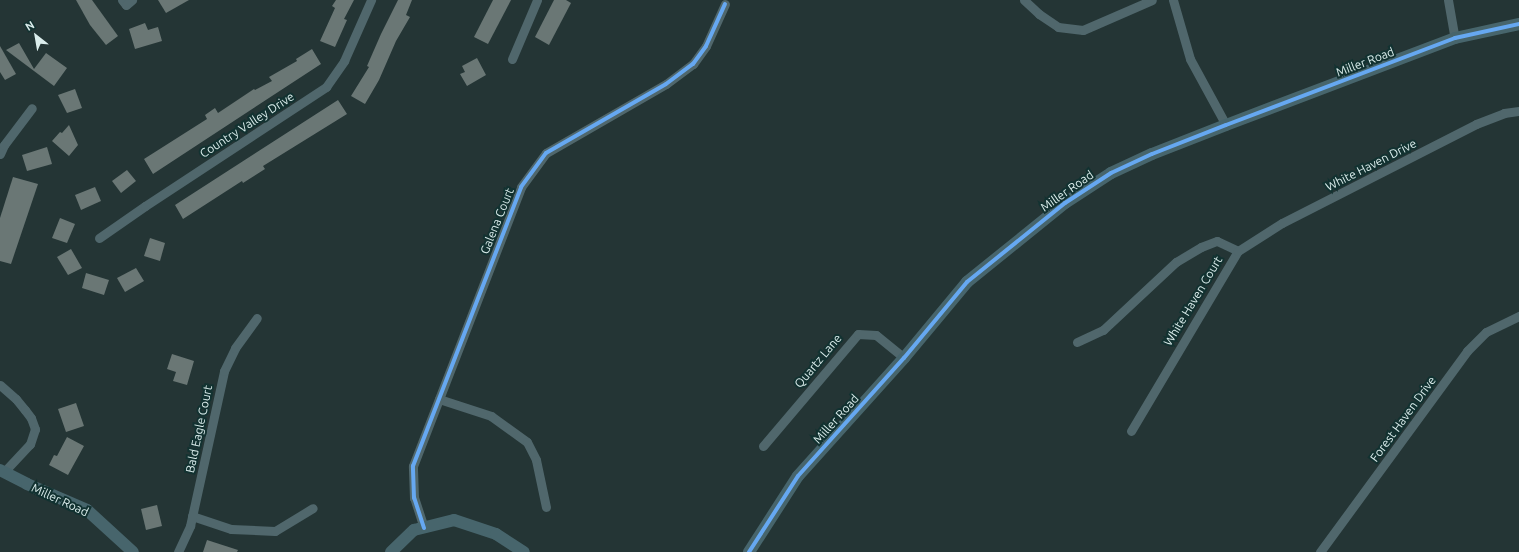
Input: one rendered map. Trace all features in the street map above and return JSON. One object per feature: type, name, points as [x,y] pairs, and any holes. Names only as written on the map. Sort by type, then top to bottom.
[{"type":"street","name":"Country Valley Drive","points":[[99,238],[326,87],[344,61],[371,0]]},
{"type":"street","points":[[512,60],[537,0]]},
{"type":"street","points":[[1024,0],[1039,14],[1058,27],[1083,30],[1152,0]]},
{"type":"street","points":[[1172,0],[1190,59],[1226,125]]},
{"type":"street","points":[[1448,0],[1455,38]]},
{"type":"street","name":"Galena Court","points":[[424,528],[414,498],[413,466],[521,187],[546,152],[666,84],[693,64],[706,46],[725,4]]},
{"type":"street","name":"Miller Road","points":[[749,552],[798,476],[904,358],[967,282],[1065,203],[1111,173],[1152,154],[1455,38],[1519,24]]},
{"type":"street","points":[[0,154],[4,145],[32,108]]},
{"type":"street","name":"White Haven Drive","points":[[1238,252],[1282,224],[1476,124],[1504,113],[1519,111]]},
{"type":"street","name":"White Haven Court","points":[[1077,342],[1103,330],[1176,262],[1201,247],[1217,241],[1238,252],[1131,431]]},
{"type":"street","name":"Forest Haven Drive","points":[[1320,552],[1467,352],[1486,332],[1519,316]]},
{"type":"street","name":"Bald Eagle Court","points":[[178,552],[190,526],[224,370],[235,348],[257,318]]},
{"type":"street","name":"Quartz Lane","points":[[763,446],[858,334],[876,335],[904,358]]},
{"type":"street","points":[[0,385],[16,399],[25,410],[31,418],[35,429],[30,444],[2,471]]},
{"type":"street","points":[[438,399],[491,416],[528,442],[536,460],[546,507]]},
{"type":"street","name":"Miller Road","points":[[2,471],[27,484],[87,510],[133,552]]},
{"type":"street","points":[[192,516],[232,530],[275,531],[313,508]]},
{"type":"street","points":[[391,552],[414,530],[454,520],[496,534],[524,552]]},
{"type":"building","points":[[76,0],[92,0],[118,36],[106,45],[90,25]]},
{"type":"building","points":[[158,0],[189,0],[166,13]]},
{"type":"building","points":[[336,0],[354,0],[344,19],[347,20],[335,47],[320,41],[335,8],[332,6]]},
{"type":"building","points":[[398,0],[412,0],[406,15],[410,17],[396,41],[379,80],[365,104],[351,96],[369,67],[367,66]]},
{"type":"building","points":[[493,0],[511,0],[488,44],[474,37]]},
{"type":"building","points":[[554,0],[566,0],[571,3],[549,45],[535,37]]},
{"type":"building","points":[[145,23],[148,30],[158,27],[162,41],[135,49],[129,29]]},
{"type":"building","points":[[19,43],[34,69],[46,53],[67,68],[54,86],[6,50]]},
{"type":"building","points":[[0,46],[16,74],[5,80],[0,72]]},
{"type":"building","points":[[312,49],[321,64],[153,174],[144,159],[207,119],[205,115],[215,108],[218,113],[254,89],[255,90],[272,81],[269,77],[297,61],[296,59]]},
{"type":"building","points":[[477,58],[486,75],[467,86],[460,74],[465,72],[462,66]]},
{"type":"building","points":[[75,89],[82,108],[67,113],[58,95]]},
{"type":"building","points":[[338,100],[347,114],[263,166],[265,169],[243,183],[242,181],[183,219],[175,205]]},
{"type":"building","points":[[69,125],[78,145],[69,156],[52,141]]},
{"type":"building","points":[[47,147],[52,164],[27,171],[22,155]]},
{"type":"building","points":[[127,170],[136,181],[121,193],[112,181]]},
{"type":"building","points":[[13,177],[38,184],[11,264],[0,261],[0,218]]},
{"type":"building","points":[[95,187],[101,201],[81,210],[75,195]]},
{"type":"building","points":[[60,218],[75,224],[67,243],[52,238]]},
{"type":"building","points":[[150,238],[165,243],[160,261],[144,256]]},
{"type":"building","points":[[71,249],[82,268],[68,275],[57,257]]},
{"type":"building","points":[[136,268],[144,281],[125,292],[117,278]]},
{"type":"building","points":[[86,273],[109,280],[104,295],[82,288]]},
{"type":"building","points":[[172,354],[194,361],[187,385],[173,381],[176,372],[167,369]]},
{"type":"building","points":[[76,403],[84,426],[66,432],[58,409]]},
{"type":"building","points":[[67,437],[84,446],[68,475],[49,465],[54,455],[57,456]]},
{"type":"building","points":[[157,505],[162,526],[146,530],[141,509]]},
{"type":"building","points":[[207,540],[238,550],[237,552],[203,552]]},
{"type":"cycle path","points":[[424,528],[414,498],[413,466],[521,187],[546,153],[666,84],[693,64],[706,46],[725,4]]},
{"type":"cycle path","points":[[749,552],[798,476],[904,358],[967,282],[1065,203],[1111,173],[1152,154],[1455,38],[1519,24]]}]
